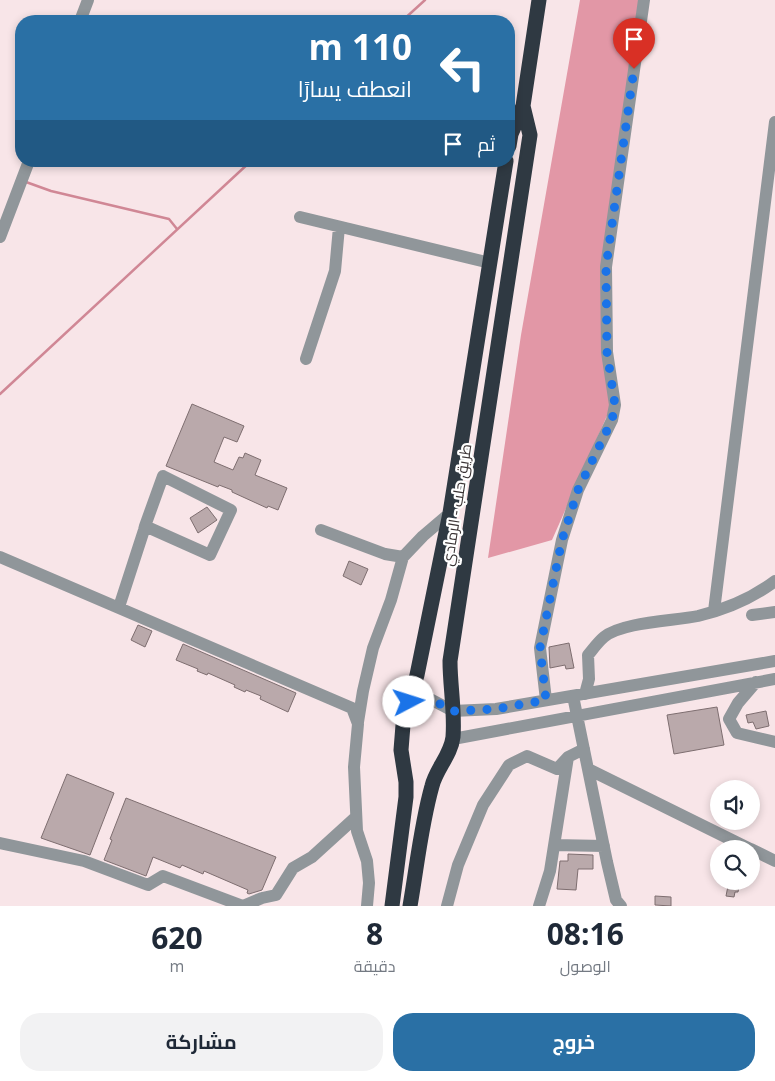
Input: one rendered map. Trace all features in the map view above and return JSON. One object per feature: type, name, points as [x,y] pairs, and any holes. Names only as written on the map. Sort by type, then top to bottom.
[{"type":"highway","name":"طريق حلب - الرمادي","points":[[515,125],[523,106],[539,0]]},
{"type":"highway","name":"طريق حلب - الرمادي","points":[[410,906],[433,782],[444,764],[453,739],[454,711],[450,685],[450,661],[530,135],[523,106]]},
{"type":"highway","name":"طريق حلب - الرمادي","points":[[392,906],[406,797],[401,738],[419,667],[450,513],[505,167]]},
{"type":"street","points":[[82,15],[88,0]]},
{"type":"street","points":[[546,700],[540,648],[562,540],[578,490],[612,420],[615,405],[607,352],[606,267],[644,0]]},
{"type":"street","points":[[714,611],[775,122]]},
{"type":"street","points":[[0,237],[27,167]]},
{"type":"street","points":[[300,217],[490,263]]},
{"type":"street","points":[[306,359],[335,270],[339,227]]},
{"type":"street","points":[[119,607],[145,526],[163,476],[230,510],[210,555],[145,526]]},
{"type":"street","points":[[367,906],[369,883],[367,861],[357,831],[354,767],[363,691],[373,648],[391,600],[403,557],[423,536],[450,513]]},
{"type":"street","points":[[321,530],[385,554],[403,557]]},
{"type":"street","points":[[0,557],[352,708],[358,724]]},
{"type":"street","points":[[618,904],[577,716],[579,695],[589,679],[588,654],[605,636],[633,626],[696,616],[734,606],[759,593],[775,581]]},
{"type":"street","points":[[752,615],[775,612]]},
{"type":"street","points":[[409,702],[422,699],[432,700],[454,711],[508,707],[775,661]]},
{"type":"street","points":[[453,739],[775,679]]},
{"type":"street","points":[[756,682],[738,703],[729,719],[737,733],[775,742]]},
{"type":"street","points":[[508,707],[510,728]]},
{"type":"street","points":[[447,906],[458,866],[483,805],[509,765],[527,756],[557,768],[568,757],[584,749]]},
{"type":"street","points":[[539,906],[550,871],[568,757]]},
{"type":"street","points":[[588,769],[733,840]]},
{"type":"street","points":[[0,843],[84,861],[148,885],[163,876],[243,906],[262,898],[276,895],[293,868],[312,857],[356,817]]},
{"type":"street","points":[[554,845],[604,846]]},
{"type":"street","points":[[760,854],[775,861]]},
{"type":"street","points":[[536,906],[543,893]]},
{"type":"shaded area","points":[[580,0],[641,0],[603,269],[610,409],[552,540],[488,558],[521,335]]},
{"type":"building","points":[[192,404],[244,426],[237,442],[224,437],[214,462],[233,470],[239,457],[243,458],[245,453],[261,460],[255,475],[287,488],[278,510],[268,506],[267,508],[232,492],[232,490],[219,485],[218,487],[166,466]]},
{"type":"building","points":[[207,507],[217,520],[198,533],[190,518]]},
{"type":"building","points":[[349,561],[368,569],[361,585],[343,576]]},
{"type":"building","points":[[138,625],[152,631],[145,647],[131,640]]},
{"type":"building","points":[[569,643],[574,668],[566,669],[565,665],[550,668],[549,647]]},
{"type":"building","points":[[183,644],[296,693],[288,712],[260,699],[261,696],[246,690],[245,692],[234,687],[235,685],[208,673],[207,675],[197,671],[198,669],[176,660]]},
{"type":"building","points":[[717,707],[724,745],[674,754],[667,715]]},
{"type":"building","points":[[766,711],[769,726],[756,729],[753,722],[748,723],[746,715]]},
{"type":"building","points":[[67,774],[114,793],[90,855],[41,838]]},
{"type":"building","points":[[126,798],[276,857],[262,890],[249,894],[247,893],[248,890],[204,871],[203,874],[182,865],[180,868],[153,857],[146,876],[104,860]]},
{"type":"building","points":[[568,854],[593,855],[593,869],[578,869],[576,890],[557,889],[560,861],[568,861]]},
{"type":"building","points":[[727,890],[738,890],[738,892],[735,892],[734,897],[726,896]]},
{"type":"building","points":[[655,896],[671,897],[671,906],[655,905]]},
{"type":"waterway","points":[[409,15],[425,0]]},
{"type":"waterway","points":[[0,394],[245,167]]},
{"type":"waterway","points":[[26,182],[51,191],[169,219],[177,229]]},
{"type":"route","points":[[409,702],[422,699],[432,700],[454,711],[496,709],[546,700],[540,648],[562,540],[578,490],[612,420],[615,405],[607,352],[606,267],[634,69]]}]
